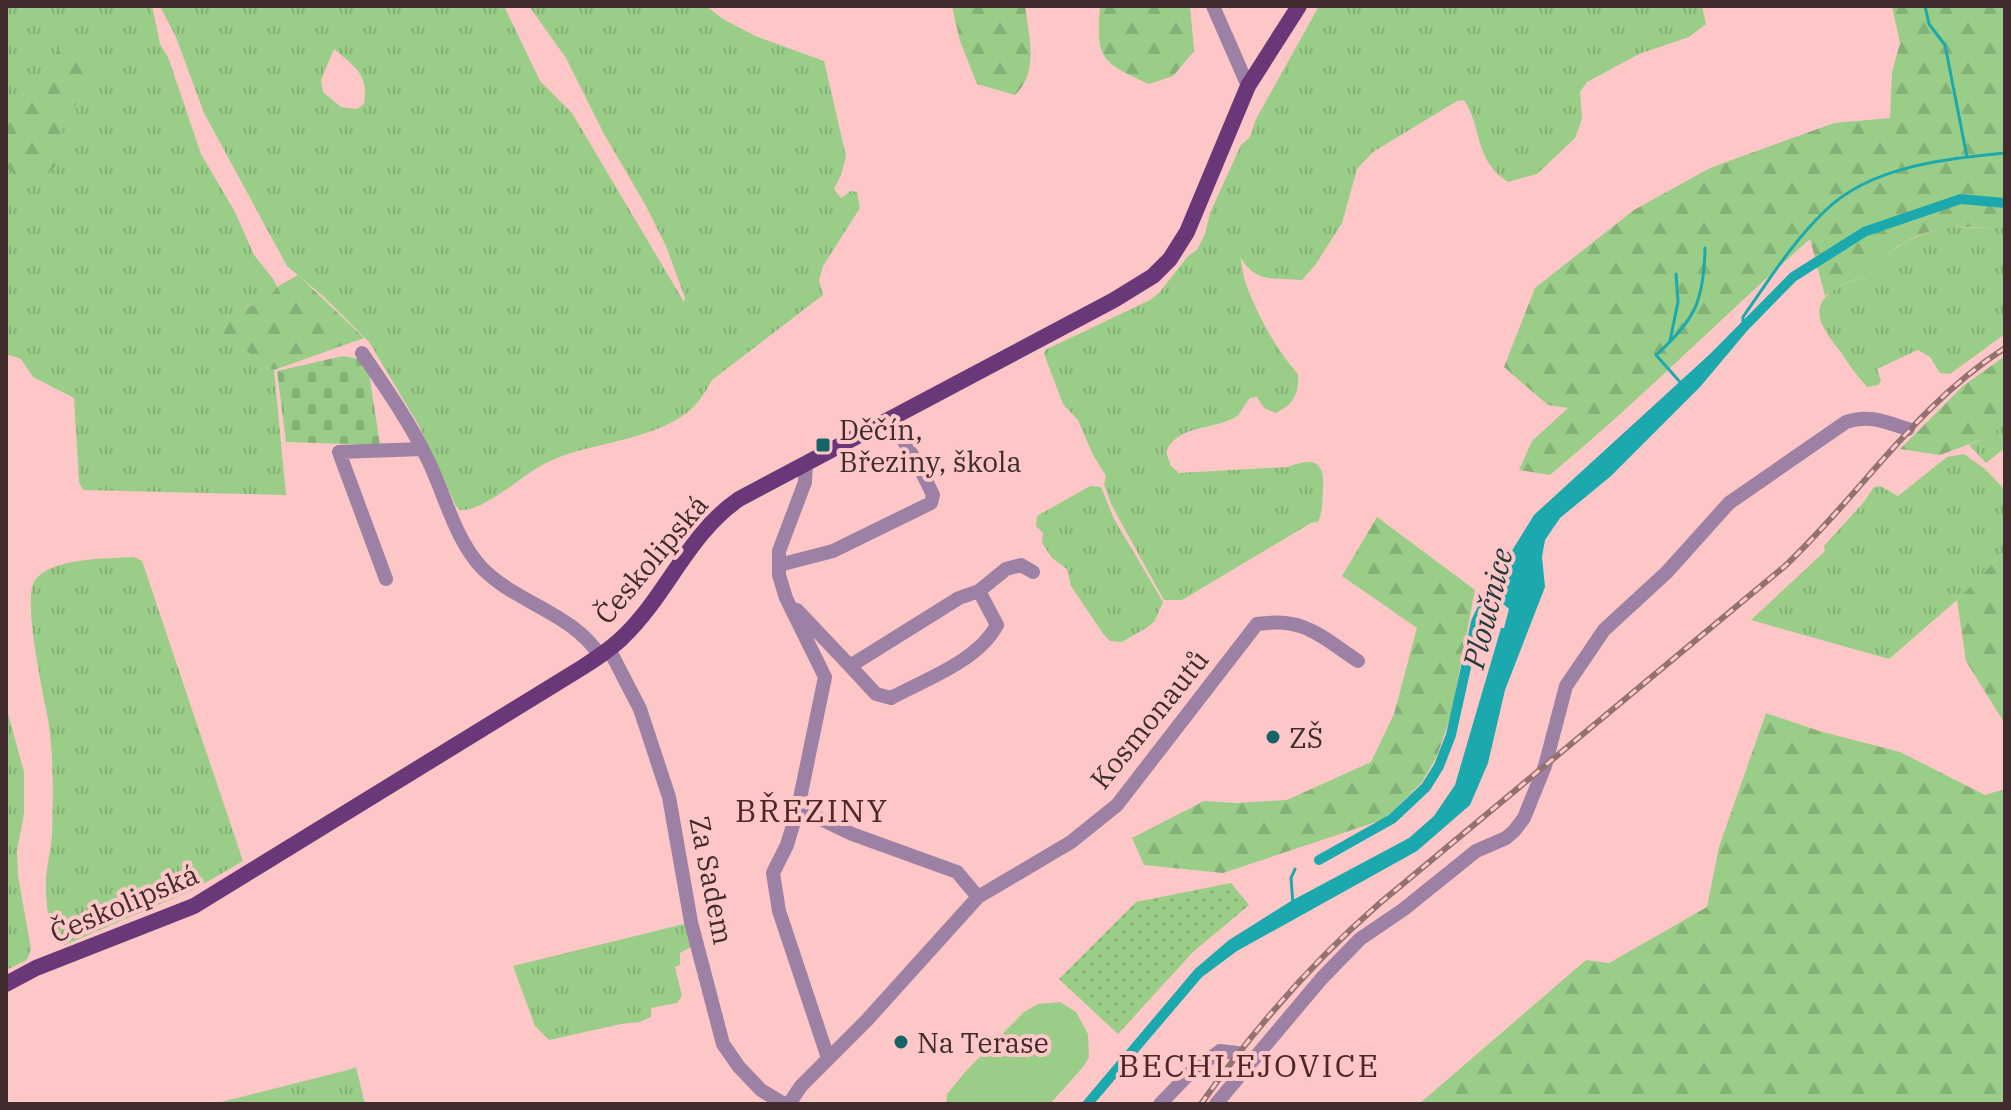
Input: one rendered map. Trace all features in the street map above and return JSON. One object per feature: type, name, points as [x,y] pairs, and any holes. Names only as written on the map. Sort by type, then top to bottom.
[{"type":"main road","name":"Českolipská","points":[[6,984],[36,968],[194,906],[605,652],[640,618],[704,530],[721,511],[739,499],[1114,300],[1153,276],[1170,259],[1187,232],[1204,184],[1248,86],[1299,6]]},
{"type":"street","points":[[1213,6],[1248,86]]},
{"type":"street","name":"Za Sadem","points":[[362,353],[422,449],[465,545],[483,569],[605,652],[640,709],[669,797],[691,922],[723,1044],[761,1090],[786,1104]]},
{"type":"street","points":[[1216,1104],[1322,978],[1360,939],[1404,909],[1476,851],[1506,838],[1514,831],[1524,818],[1545,766],[1566,686],[1579,665],[1604,630],[1667,572],[1729,503],[1846,422],[1872,417],[1908,429]]},
{"type":"street","points":[[779,565],[833,551],[931,503],[933,495],[920,468],[890,418]]},
{"type":"street","points":[[386,579],[339,452],[422,449]]},
{"type":"street","points":[[806,463],[805,482],[779,551],[779,565],[786,598],[825,677],[798,808],[787,845],[773,873],[779,911],[828,1058]]},
{"type":"street","points":[[851,667],[959,598],[979,591],[1006,569],[1021,565],[1033,572]]},
{"type":"street","points":[[786,598],[876,694],[891,698],[965,657],[990,637],[997,625],[979,591]]},
{"type":"street","name":"Kosmonautů","points":[[786,1104],[978,897],[1071,842],[1117,805],[1257,624],[1281,621],[1303,626],[1358,661]]},
{"type":"street","points":[[798,808],[852,834],[957,872],[978,897]]},
{"type":"street","points":[[1160,1104],[1189,1074],[1220,1051],[1237,1053],[1249,1063]]},
{"type":"green space","points":[[6,6],[152,6],[160,44],[168,57],[201,154],[235,212],[254,255],[277,287],[271,295],[218,324],[215,333],[255,356],[264,367],[274,370],[286,495],[83,490],[79,482],[74,398],[33,377],[21,359],[6,354],[6,168],[24,180],[62,121],[82,97],[57,51],[39,80],[6,109]]},
{"type":"green space","points":[[160,6],[504,6],[540,81],[572,113],[684,302],[666,246],[646,206],[604,134],[566,58],[529,6],[706,6],[755,36],[824,61],[846,156],[834,189],[841,198],[851,191],[857,192],[860,208],[823,266],[819,281],[823,295],[712,380],[688,412],[644,434],[562,456],[537,468],[492,499],[460,510],[418,424],[369,342],[323,296],[287,266],[204,113],[176,37]],"holes":[[[334,49],[354,66],[362,78],[364,104],[357,109],[341,107],[323,92],[321,80]]]},
{"type":"green space","points":[[952,6],[1025,6],[1030,65],[1015,95],[977,84],[960,41]]},
{"type":"green space","points":[[1100,6],[1190,6],[1194,51],[1173,76],[1149,84],[1133,77],[1111,64],[1101,49]]},
{"type":"green space","points":[[1319,6],[1702,6],[1706,24],[1689,37],[1639,54],[1587,82],[1580,92],[1582,119],[1575,138],[1537,174],[1508,182],[1497,173],[1484,153],[1464,100],[1457,101],[1373,152],[1357,169],[1342,223],[1302,280],[1266,278],[1252,272],[1240,257],[1246,284],[1257,310],[1275,344],[1298,374],[1296,393],[1287,406],[1276,413],[1264,408],[1257,397],[1250,398],[1236,417],[1178,437],[1166,452],[1171,466],[1179,473],[1287,467],[1304,462],[1316,464],[1323,480],[1321,514],[1318,522],[1311,523],[1182,600],[1164,600],[1112,506],[1104,484],[1106,476],[1078,420],[1063,404],[1045,350],[1150,300],[1188,256],[1197,250],[1241,145],[1250,137],[1256,119]]},
{"type":"green space","points":[[1892,6],[2005,6],[2005,228],[1954,227],[1912,238],[1883,259],[1868,278],[1851,281],[1825,296],[1810,239],[1550,475],[1519,470],[1532,441],[1568,408],[1548,405],[1504,367],[1535,288],[1634,210],[1710,168],[1834,123],[1890,118],[1892,72],[1900,43]]},
{"type":"green space","points":[[65,48],[82,58],[93,74],[82,97],[63,120],[62,158],[40,184],[24,181],[6,168],[6,109],[39,80],[57,51]]},
{"type":"green space","points":[[1949,227],[2005,228],[2005,334],[1950,374],[1940,373],[1930,357],[1918,350],[1877,369],[1881,381],[1878,385],[1867,387],[1827,334],[1820,318],[1822,302],[1841,285],[1868,278],[1883,258],[1902,244]]},
{"type":"green space","points":[[298,275],[364,338],[274,370],[264,367],[255,356],[214,333],[214,327],[218,324],[271,295],[277,287]]},
{"type":"green space","points":[[343,356],[359,359],[368,366],[380,445],[286,442],[277,371]]},
{"type":"green space","points":[[2005,356],[2005,423],[1983,439],[1940,455],[1900,449],[1963,386]]},
{"type":"green space","points":[[2005,423],[2005,448],[1986,463],[1969,445]]},
{"type":"green space","points":[[1964,454],[1985,469],[2005,490],[2005,551],[1957,600],[1889,659],[1751,620],[1825,551],[1824,546],[1874,487],[1880,486],[1898,496],[1947,457]]},
{"type":"green space","points":[[1090,486],[1101,487],[1114,519],[1163,602],[1154,622],[1122,642],[1110,641],[1104,635],[1071,586],[1067,569],[1052,558],[1042,543],[1043,533],[1036,526],[1037,516]]},
{"type":"green space","points":[[1377,517],[1475,590],[1451,715],[1437,756],[1422,782],[1385,819],[1223,873],[1144,865],[1132,838],[1204,801],[1287,800],[1371,762],[1394,714],[1417,628],[1342,576]]},
{"type":"green space","points":[[2005,551],[2005,724],[1966,661],[1957,600]]},
{"type":"green space","points":[[134,557],[142,561],[243,861],[193,890],[65,945],[52,939],[47,901],[46,878],[52,835],[52,762],[32,625],[32,590],[35,580],[54,567],[81,561]]},
{"type":"green space","points":[[6,706],[24,772],[24,814],[17,851],[18,876],[31,949],[27,960],[6,970]]},
{"type":"green space","points":[[1766,713],[1819,731],[1900,752],[1985,795],[2005,789],[2005,1104],[1419,1104],[1586,960],[1609,963],[1707,907],[1719,847]]},
{"type":"green space","points":[[1231,883],[1249,905],[1193,952],[1118,1034],[1059,979],[1136,902]]},
{"type":"green space","points":[[688,923],[693,946],[680,953],[680,965],[675,967],[682,996],[677,1003],[651,1008],[651,1017],[639,1022],[549,1040],[535,1026],[513,966]]},
{"type":"green space","points":[[1060,1002],[1076,1012],[1088,1034],[1089,1057],[1050,1104],[946,1104],[947,1094],[966,1071],[1024,1012],[1038,1004]]},
{"type":"green space","points":[[356,1067],[365,1104],[213,1104],[348,1070]]},
{"type":"water","points":[[1960,194],[2005,198],[2005,208],[1961,204],[1867,236],[1796,281],[1747,331],[1700,387],[1611,476],[1560,518],[1545,540],[1542,557],[1545,587],[1505,690],[1488,763],[1470,805],[1417,851],[1237,951],[1202,977],[1094,1104],[1081,1104],[1195,969],[1229,940],[1291,901],[1409,838],[1434,816],[1455,785],[1501,628],[1504,628],[1509,609],[1503,604],[1502,567],[1534,515],[1710,354],[1790,273],[1863,227]]},
{"type":"waterway","points":[[1925,6],[1929,24],[1945,45],[1967,157]]},
{"type":"waterway","points":[[1743,322],[1743,317],[1792,248],[1814,222],[1844,195],[1865,183],[1910,167],[2005,153]]},
{"type":"waterway","points":[[1680,382],[1656,355],[1680,331],[1695,308],[1702,282],[1705,248]]},
{"type":"waterway","points":[[1670,341],[1678,302],[1676,274]]},
{"type":"waterway","name":"Ploučnice","points":[[1319,860],[1392,819],[1426,787],[1439,766],[1451,735],[1476,622],[1494,584],[1512,570]]},
{"type":"waterway","points":[[1293,904],[1291,878],[1295,869]]},
{"type":"railway","points":[[1201,1104],[1284,998],[1330,949],[1380,903],[1785,566],[1916,423],[1973,371],[2005,348]]},
{"type":"place","name":"Děčín, Březiny, škola","points":[[823,445]]},
{"type":"place","name":"ZŠ","points":[[1273,737]]},
{"type":"place","name":"Na Terase","points":[[901,1042]]},
{"type":"district","name":"BŘEZINY","points":[[812,810]]},
{"type":"district","name":"BECHLEJOVICE","points":[[1249,1065]]}]
